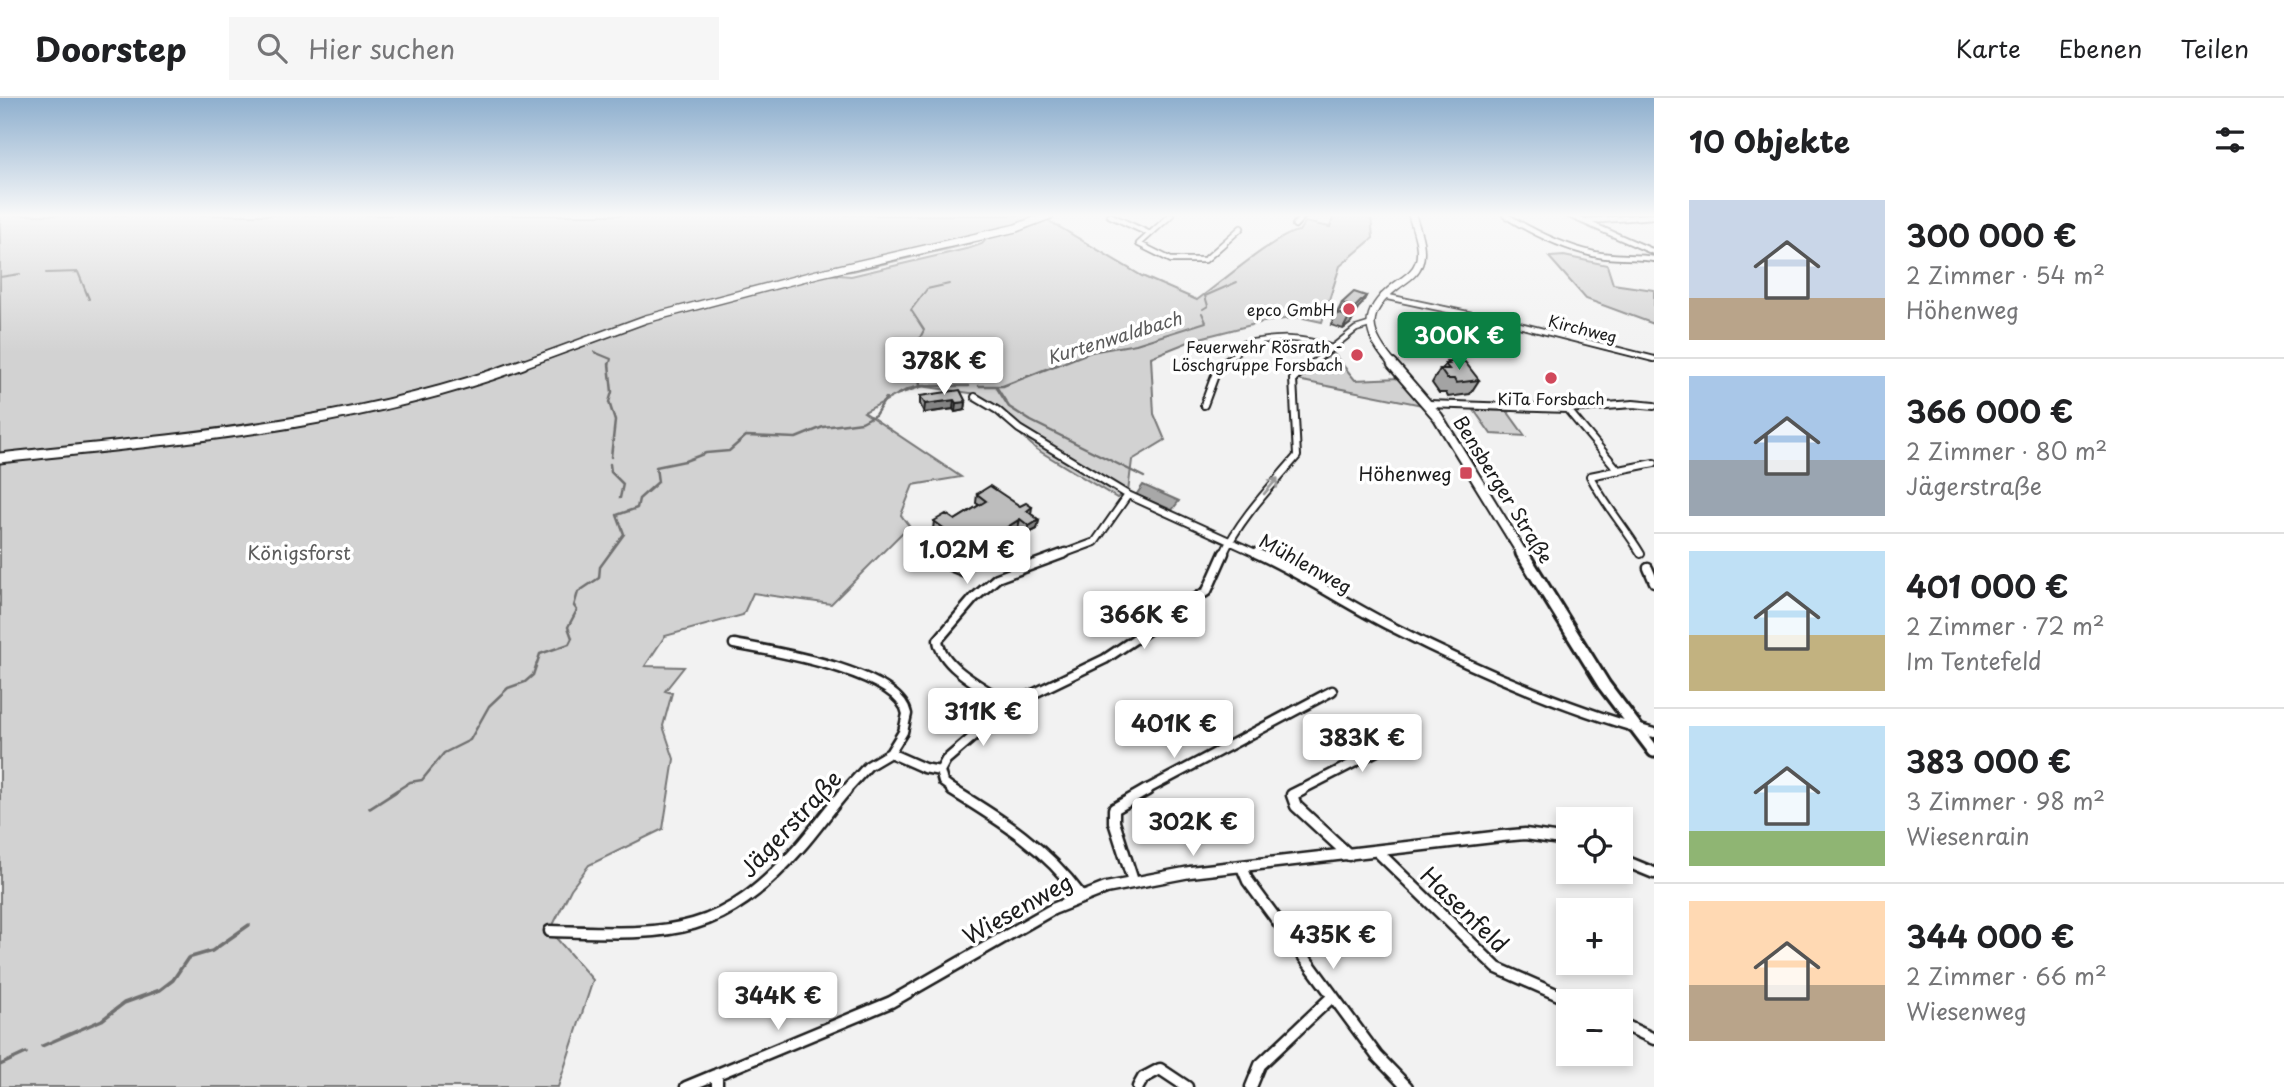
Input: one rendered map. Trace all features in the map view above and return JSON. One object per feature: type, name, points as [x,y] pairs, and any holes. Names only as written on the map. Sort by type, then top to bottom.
[{"type":"main road","points":[[0,458],[236,433],[406,399],[498,374],[639,321],[873,261]]},
{"type":"main road","points":[[1369,325],[1372,312],[1383,296],[1412,274],[1419,261]]},
{"type":"main road","name":"Bensberger Straße","points":[[1369,325],[1381,351],[1429,404],[1448,430],[1604,685],[1654,751]]},
{"type":"street","name":"Kirchweg","points":[[1383,296],[1519,325],[1654,359]]},
{"type":"street","points":[[1080,895],[1065,872],[1042,849],[950,788],[943,782],[940,771],[946,760],[1010,705],[1105,659],[1207,591],[1230,540],[1297,456],[1293,379],[1361,326],[1369,325]]},
{"type":"street","points":[[1204,405],[1218,368],[1242,344],[1294,336],[1308,338],[1332,348]]},
{"type":"street","name":"Mühlenweg","points":[[975,397],[997,410],[1019,429],[1042,440],[1128,495],[1230,540],[1401,632],[1519,686],[1599,718],[1654,733]]},
{"type":"street","points":[[1429,404],[1567,410],[1633,404],[1654,406]]},
{"type":"street","points":[[1567,410],[1619,471]]},
{"type":"street","points":[[1641,554],[1625,527],[1604,504],[1590,476],[1654,464]]},
{"type":"street","points":[[1010,705],[947,662],[939,650],[938,640],[974,598],[997,578],[1095,542],[1128,495]]},
{"type":"street","points":[[1648,568],[1654,582]]},
{"type":"street","name":"Jägerstraße","points":[[550,931],[671,931],[724,913],[758,888],[800,846],[845,791],[878,757],[890,752],[907,718],[906,708],[900,698],[845,669],[734,644]]},
{"type":"street","points":[[1133,881],[1114,822],[1114,810],[1122,803],[1332,691]]},
{"type":"street","points":[[1349,855],[1296,806],[1292,795],[1408,735]]},
{"type":"street","points":[[890,752],[924,768],[940,771]]},
{"type":"street","name":"Wiesenweg","points":[[687,1087],[902,997],[1080,895],[1133,881],[1242,867],[1525,834],[1556,838]]},
{"type":"street","name":"Hasenfeld","points":[[1377,851],[1497,968],[1556,994]]},
{"type":"street","points":[[1633,864],[1654,873]]},
{"type":"street","points":[[1242,867],[1248,881],[1377,1056],[1407,1087]]},
{"type":"street","points":[[1251,1087],[1260,1065],[1333,996]]},
{"type":"street","points":[[1633,1029],[1654,1039]]},
{"type":"street","points":[[1138,1087],[1143,1078],[1160,1069],[1187,1087]]},
{"type":"street","points":[[717,1074],[717,1087]]},
{"type":"green space","name":"Königsforst","points":[[0,261],[895,261],[827,274],[851,276],[914,261],[1117,261],[1142,276],[1197,300],[1248,261],[1346,261],[1340,266],[1322,322],[1299,317],[1263,322],[1196,339],[1151,357],[1154,414],[1165,440],[1132,460],[1128,492],[1117,498],[1036,449],[977,394],[920,386],[908,389],[864,412],[961,477],[913,485],[901,515],[909,526],[831,604],[753,593],[743,615],[665,636],[645,666],[684,667],[665,691],[672,693],[663,726],[674,759],[663,829],[589,865],[571,889],[550,931],[593,980],[558,1087],[0,1087]]},
{"type":"green space","points":[[1553,261],[1589,261],[1607,265],[1613,284],[1654,290],[1654,324],[1586,299]]},
{"type":"green space","points":[[1333,353],[1355,380],[1399,378],[1422,405],[1297,380]]},
{"type":"green space","points":[[1474,410],[1507,411],[1525,436],[1491,434]]},
{"type":"shaded area","points":[[1143,485],[1179,501],[1172,510],[1136,495]]},
{"type":"building","points":[[1354,292],[1366,296],[1354,308],[1342,303]]},
{"type":"building","points":[[1345,306],[1357,310],[1349,317],[1337,313]]},
{"type":"building","points":[[1447,362],[1465,362],[1479,380],[1456,383],[1454,379],[1447,379],[1440,369],[1449,369],[1445,364],[1449,364]]},
{"type":"building","points":[[960,390],[966,402],[956,403],[954,400],[925,404],[920,396]]},
{"type":"building","points":[[990,486],[1020,506],[1026,503],[1032,507],[1027,511],[1039,520],[1029,526],[1020,519],[1006,528],[1015,536],[1008,541],[999,537],[968,560],[964,568],[949,562],[936,552],[957,538],[934,521],[946,514],[955,520],[986,501],[977,494]]},
{"type":"waterway","points":[[46,273],[78,272],[89,299]]},
{"type":"waterway","points":[[0,277],[20,274]]},
{"type":"waterway","name":"Kurtenwaldbach","points":[[1203,309],[1208,306],[1205,296],[1237,282]]},
{"type":"waterway","points":[[916,366],[913,351],[924,330],[911,310],[927,289],[949,284]]},
{"type":"waterway","name":"Kurtenwaldbach","points":[[1055,366],[1091,352],[1136,344],[1206,322],[1202,313]]},
{"type":"waterway","points":[[594,352],[611,359],[609,365]]},
{"type":"waterway","points":[[916,364],[920,385]]},
{"type":"waterway","name":"Kurtenwaldbach","points":[[979,386],[1003,386],[1059,364]]},
{"type":"waterway","points":[[609,365],[612,392],[609,402],[615,421],[611,457]]},
{"type":"waterway","name":"Kurtenwaldbach","points":[[898,394],[923,386],[969,386]]},
{"type":"waterway","points":[[997,388],[1009,407],[1031,421],[1144,477]]},
{"type":"waterway","name":"Kurtenwaldbach","points":[[396,791],[410,782],[422,780],[444,753],[470,740],[489,706],[508,688],[525,682],[533,675],[540,654],[569,644],[572,638],[568,627],[577,610],[574,606],[578,592],[599,578],[600,567],[624,534],[617,515],[637,508],[639,499],[658,482],[656,467],[706,453],[729,451],[746,436],[796,438],[823,427],[862,422],[875,415],[886,398]]},
{"type":"waterway","points":[[610,464],[611,472],[623,484],[620,498]]},
{"type":"waterway","name":"Kurtenwaldbach","points":[[370,808],[398,790]]},
{"type":"waterway","name":"Kurtenwaldbach","points":[[42,1046],[102,1020],[124,1003],[160,990],[173,980],[188,958],[212,951],[249,925]]},
{"type":"waterway","name":"Kurtenwaldbach","points":[[0,1065],[26,1053]]},
{"type":"place","name":"epco GmbH","points":[[1349,309]]},
{"type":"place","name":"Feuerwehr Rösrath - Löschgruppe Forsbach","points":[[1357,355]]},
{"type":"place","name":"KiTa Forsbach","points":[[1551,378]]},
{"type":"place","name":"Höhenweg","points":[[1466,473]]}]
